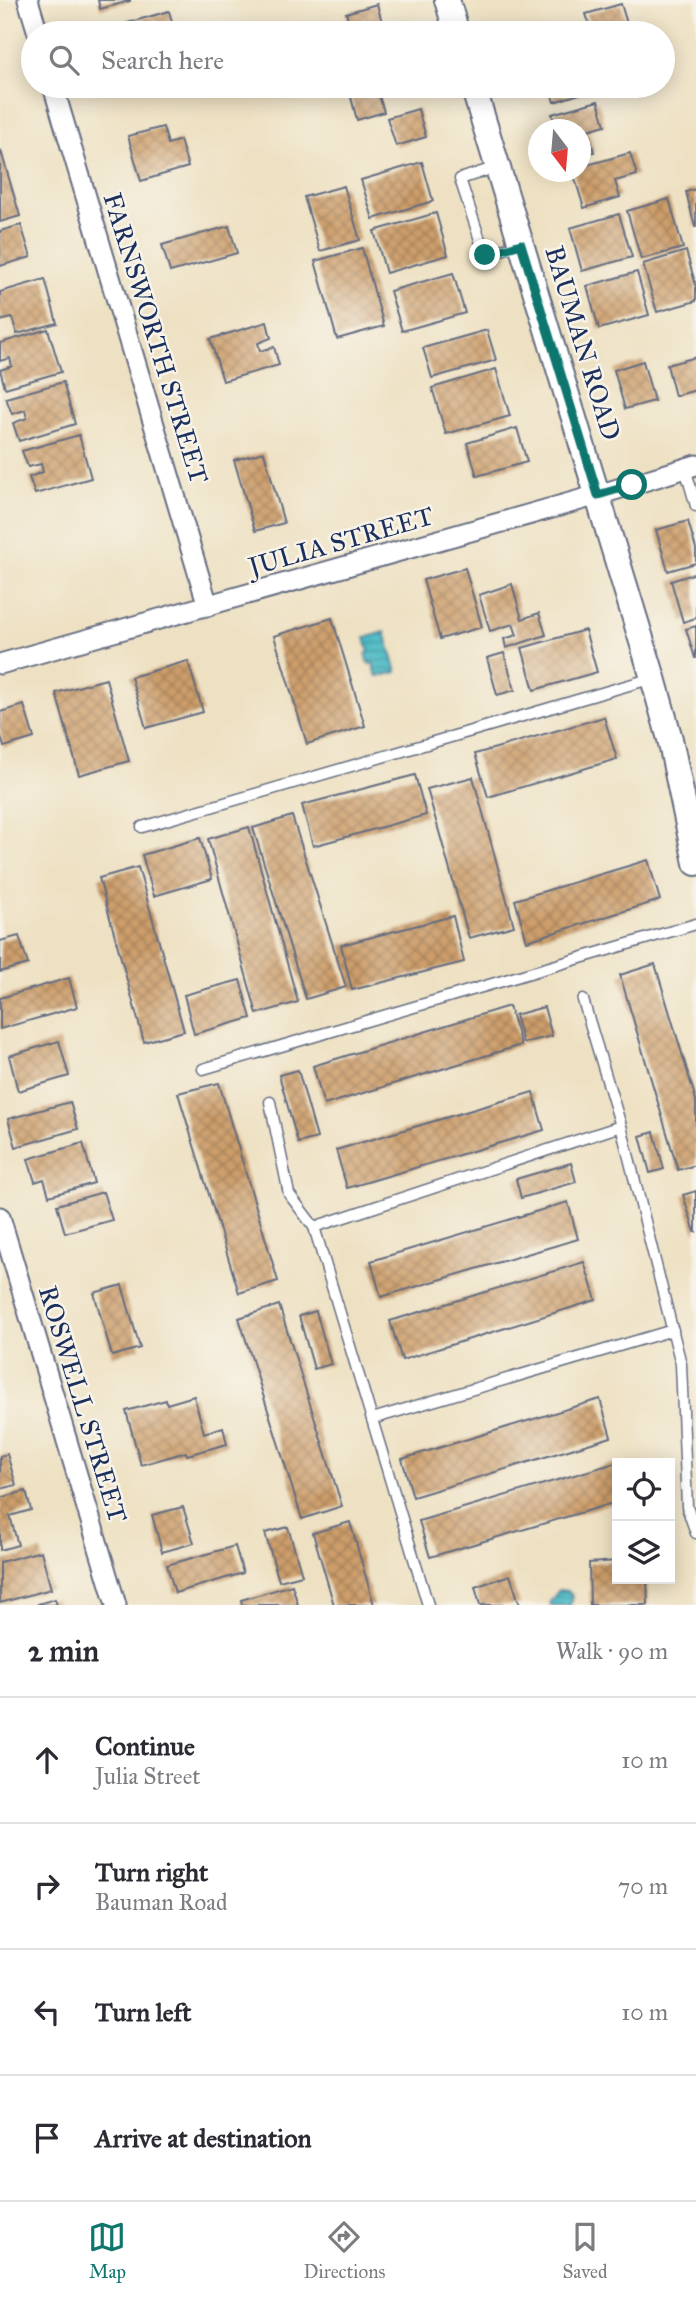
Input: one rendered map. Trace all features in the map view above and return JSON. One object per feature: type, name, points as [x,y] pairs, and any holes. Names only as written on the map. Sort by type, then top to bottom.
[{"type":"street","points":[[28,0],[34,21]]},
{"type":"street","points":[[447,0],[453,21]]},
{"type":"street","name":"FARNSWORTH STREET","points":[[57,98],[208,606]]},
{"type":"street","name":"BAUMAN ROAD","points":[[477,98],[653,678],[670,739],[696,863]]},
{"type":"street","name":"JULIA STREET","points":[[0,664],[598,495],[690,466]]},
{"type":"street","name":"ROSWELL STREET","points":[[0,1217],[116,1605]]},
{"type":"lane","points":[[498,167],[460,179],[485,255],[521,244]]},
{"type":"lane","points":[[690,466],[696,506]]},
{"type":"lane","points":[[142,827],[653,678]]},
{"type":"lane","points":[[202,1069],[696,924]]},
{"type":"lane","points":[[583,1000],[621,1126],[681,1364],[687,1507],[696,1533]]},
{"type":"lane","points":[[270,1102],[289,1195],[314,1227],[428,1605]]},
{"type":"lane","points":[[314,1227],[621,1126]]},
{"type":"lane","points":[[373,1419],[673,1330]]},
{"type":"water","points":[[385,632],[397,672],[377,677],[373,663],[369,664],[365,638]]},
{"type":"water","points":[[559,1590],[568,1591],[573,1597],[570,1605],[551,1605],[550,1602]]},
{"type":"building","points":[[98,0],[130,0],[130,1],[100,9]]},
{"type":"building","points":[[377,4],[382,21],[348,21],[346,13]]},
{"type":"building","points":[[621,4],[626,21],[588,21],[586,14]]},
{"type":"building","points":[[169,11],[172,21],[134,21]]},
{"type":"building","points":[[351,98],[380,98],[384,112],[357,120]]},
{"type":"building","points":[[598,101],[605,125],[591,129],[591,119],[554,119],[552,114]]},
{"type":"building","points":[[418,109],[426,137],[396,146],[387,118]]},
{"type":"building","points":[[163,127],[168,144],[180,140],[188,167],[141,181],[128,136]]},
{"type":"building","points":[[0,152],[20,216],[0,222]]},
{"type":"building","points":[[630,153],[637,175],[615,181],[620,197],[584,208],[576,182],[591,182],[591,164]]},
{"type":"building","points":[[422,162],[433,201],[373,219],[361,180]]},
{"type":"building","points":[[344,186],[360,240],[320,251],[304,197]]},
{"type":"building","points":[[696,189],[696,227],[695,227],[686,192]]},
{"type":"building","points":[[669,199],[683,248],[641,259],[627,211]]},
{"type":"building","points":[[436,213],[448,255],[386,273],[374,231]]},
{"type":"building","points":[[619,214],[632,257],[582,271],[570,228]]},
{"type":"building","points":[[21,225],[31,257],[0,266],[0,231]]},
{"type":"building","points":[[229,226],[237,253],[170,272],[162,245]]},
{"type":"building","points":[[362,248],[384,326],[337,339],[315,261]]},
{"type":"building","points":[[686,251],[696,286],[696,301],[657,312],[643,264]]},
{"type":"building","points":[[637,272],[649,315],[599,329],[587,286]]},
{"type":"building","points":[[453,273],[465,313],[402,331],[390,291]]},
{"type":"building","points":[[45,279],[57,323],[17,334],[12,318],[0,321],[0,292]]},
{"type":"building","points":[[267,322],[271,338],[258,343],[260,351],[274,347],[279,365],[223,381],[210,339]]},
{"type":"building","points":[[48,329],[61,372],[5,388],[0,370],[12,366],[10,358],[0,361],[0,343]]},
{"type":"building","points":[[487,330],[496,360],[432,378],[423,348]]},
{"type":"building","points":[[696,357],[696,390],[675,396],[667,365]]},
{"type":"building","points":[[643,361],[654,401],[625,409],[614,370]]},
{"type":"building","points":[[496,369],[510,416],[446,434],[432,388]]},
{"type":"building","points":[[63,382],[75,424],[19,441],[13,423],[27,418],[25,410],[12,414],[6,398]]},
{"type":"building","points":[[517,428],[527,462],[477,476],[467,443]]},
{"type":"building","points":[[79,435],[91,478],[35,494],[29,477],[43,472],[41,464],[28,467],[22,451]]},
{"type":"building","points":[[264,452],[284,523],[255,531],[234,460]]},
{"type":"building","points":[[688,521],[696,549],[696,563],[668,571],[656,530]]},
{"type":"building","points":[[465,568],[482,627],[440,639],[423,580]]},
{"type":"building","points":[[696,573],[696,618],[683,622],[671,581]]},
{"type":"building","points":[[512,584],[522,619],[539,613],[546,635],[506,648],[504,639],[517,635],[513,624],[490,631],[479,595]]},
{"type":"building","points":[[332,618],[365,726],[307,744],[274,636]]},
{"type":"building","points":[[696,626],[696,658],[695,658],[686,629]]},
{"type":"building","points":[[585,630],[597,672],[534,690],[522,648]]},
{"type":"building","points":[[504,653],[515,690],[497,695],[487,658]]},
{"type":"building","points":[[188,661],[203,712],[146,728],[131,677]]},
{"type":"building","points":[[106,679],[129,761],[79,775],[56,693]]},
{"type":"building","points":[[24,705],[34,738],[4,747],[0,733],[0,712]]},
{"type":"building","points":[[604,717],[617,759],[488,797],[475,754]]},
{"type":"building","points":[[415,775],[426,815],[313,846],[302,805]]},
{"type":"building","points":[[473,777],[514,926],[469,938],[427,789]]},
{"type":"building","points":[[292,816],[346,987],[306,999],[253,828]]},
{"type":"building","points":[[249,827],[298,1002],[257,1014],[208,839]]},
{"type":"building","points":[[200,838],[212,879],[154,896],[142,855]]},
{"type":"building","points":[[648,860],[660,900],[527,941],[515,900]]},
{"type":"building","points":[[138,867],[184,1031],[144,1042],[99,878]]},
{"type":"building","points":[[453,916],[464,962],[352,990],[341,945]]},
{"type":"building","points":[[19,936],[28,964],[0,972],[0,941]]},
{"type":"building","points":[[655,964],[696,1100],[696,1165],[678,1170],[620,975]]},
{"type":"building","points":[[69,978],[77,1007],[0,1029],[0,998]]},
{"type":"building","points":[[240,980],[251,1018],[194,1034],[184,995]]},
{"type":"building","points":[[509,1006],[521,1045],[324,1105],[313,1066]]},
{"type":"building","points":[[544,1007],[552,1036],[523,1043],[515,1015]]},
{"type":"building","points":[[59,1041],[69,1076],[18,1091],[9,1056]]},
{"type":"building","points":[[298,1070],[317,1138],[298,1143],[279,1075]]},
{"type":"building","points":[[219,1083],[278,1281],[239,1293],[178,1093]]},
{"type":"building","points":[[533,1092],[544,1130],[347,1188],[336,1150]]},
{"type":"building","points":[[70,1102],[78,1129],[16,1147],[8,1119]]},
{"type":"building","points":[[654,1132],[664,1169],[650,1173],[640,1136]]},
{"type":"building","points":[[83,1143],[94,1183],[49,1196],[44,1179],[35,1182],[28,1159]]},
{"type":"building","points":[[571,1163],[576,1182],[521,1198],[516,1179]]},
{"type":"building","points":[[696,1191],[696,1232],[695,1232],[683,1195]]},
{"type":"building","points":[[103,1192],[112,1220],[65,1233],[57,1205]]},
{"type":"building","points":[[568,1202],[578,1239],[381,1297],[371,1261]]},
{"type":"building","points":[[584,1262],[596,1300],[402,1360],[390,1321]]},
{"type":"building","points":[[122,1285],[140,1348],[112,1356],[94,1293]]},
{"type":"building","points":[[279,1305],[342,1506],[302,1519],[239,1318]]},
{"type":"building","points":[[316,1311],[331,1364],[314,1369],[299,1316]]},
{"type":"building","points":[[194,1396],[204,1433],[223,1427],[227,1444],[141,1465],[126,1411],[166,1400],[167,1404]]},
{"type":"building","points":[[600,1399],[611,1437],[413,1497],[402,1459]]},
{"type":"building","points":[[7,1454],[16,1485],[0,1489],[0,1456]]},
{"type":"building","points":[[612,1464],[612,1503],[430,1557],[419,1521]]},
{"type":"building","points":[[26,1491],[31,1510],[10,1516],[18,1545],[0,1550],[0,1498]]},
{"type":"building","points":[[183,1507],[194,1543],[162,1552],[152,1515]]},
{"type":"building","points":[[350,1522],[374,1605],[334,1605],[313,1533]]},
{"type":"building","points":[[288,1527],[302,1575],[279,1581],[265,1533]]},
{"type":"building","points":[[235,1546],[243,1573],[175,1593],[167,1565]]},
{"type":"building","points":[[41,1551],[51,1589],[0,1603],[0,1562]]},
{"type":"building","points":[[612,1561],[612,1584],[647,1584],[648,1605],[590,1605],[589,1563]]},
{"type":"building","points":[[510,1575],[520,1605],[480,1605],[475,1587]]},
{"type":"building","points":[[292,1585],[298,1605],[242,1605],[241,1600]]},
{"type":"building","points":[[55,1599],[57,1605],[38,1605],[38,1604]]},
{"type":"route","points":[[485,255],[521,244],[598,495],[632,485]]}]
